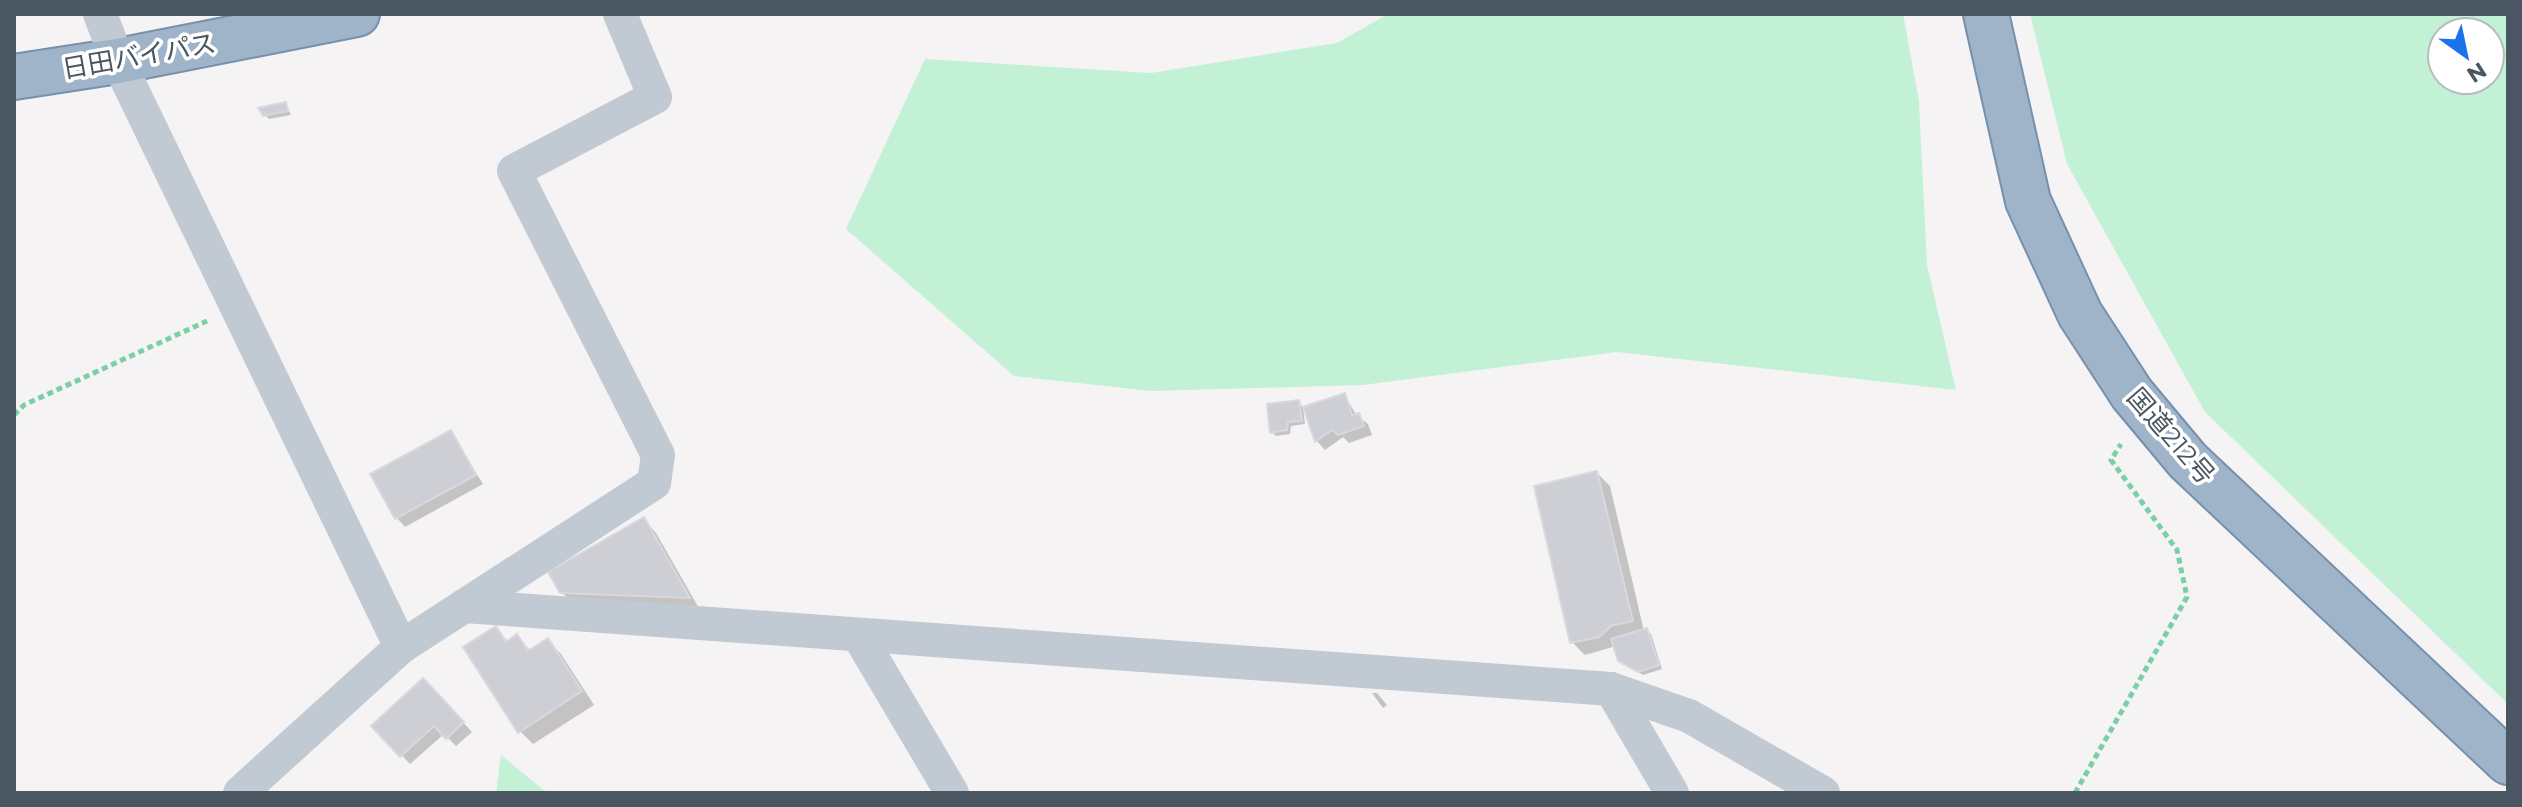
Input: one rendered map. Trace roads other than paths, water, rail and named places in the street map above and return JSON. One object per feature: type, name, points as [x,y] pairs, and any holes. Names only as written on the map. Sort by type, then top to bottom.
[{"type":"highway","name":"日田バイパス","points":[[14,77],[118,61],[357,14]]},
{"type":"highway","name":"国道212号","points":[[1986,14],[2028,201],[2080,314],[2132,394],[2188,461],[2508,762]]},
{"type":"street","points":[[100,14],[118,61],[401,647]]},
{"type":"street","points":[[240,793],[401,647],[654,483],[658,455],[514,171],[655,97],[620,14]]},
{"type":"street","points":[[464,606],[1611,689],[1689,716],[1823,793]]},
{"type":"street","points":[[859,636],[952,793]]},
{"type":"street","points":[[1611,689],[1672,793]]}]
